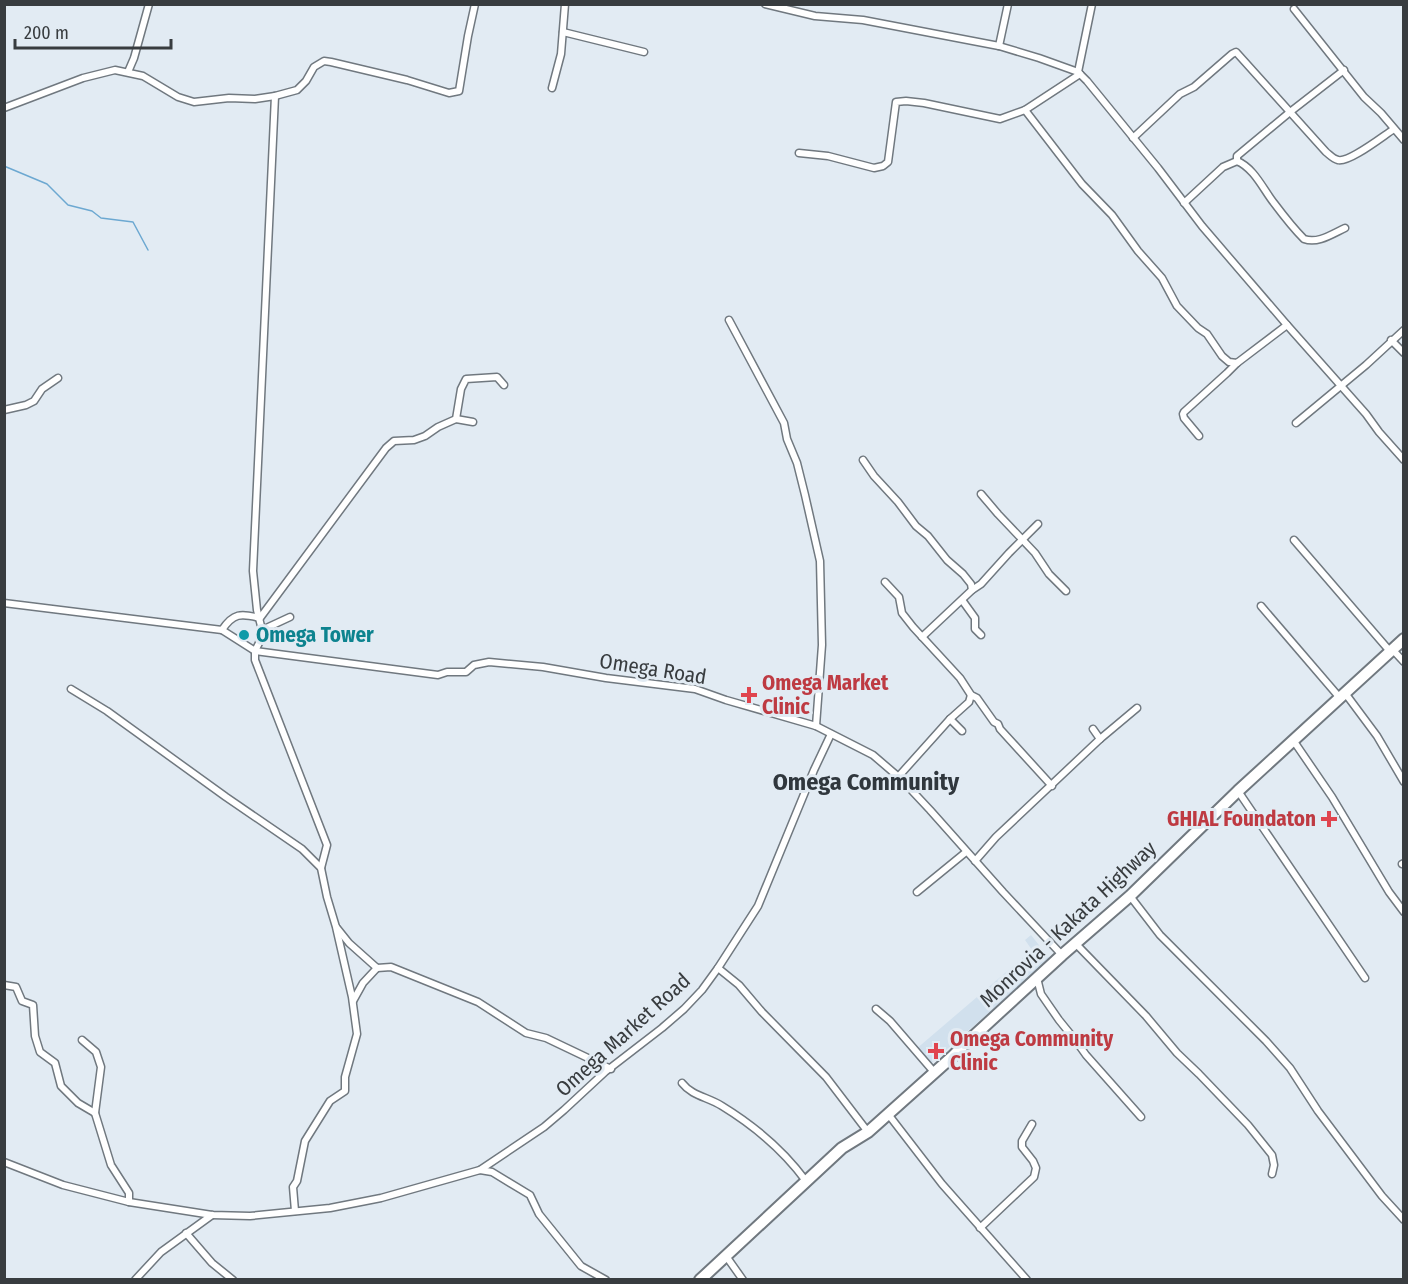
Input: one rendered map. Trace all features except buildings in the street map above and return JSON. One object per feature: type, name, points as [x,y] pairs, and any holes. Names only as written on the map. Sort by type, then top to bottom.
[{"type":"highway","name":"Monrovia - Kakata Highway","points":[[700,1280],[842,1148],[868,1132],[1130,896],[1238,791],[1404,639]]},
{"type":"street","points":[[128,72],[149,4]]},
{"type":"street","points":[[4,108],[91,75],[115,70],[143,76],[178,97],[194,102],[229,98],[255,99],[297,90],[302,87],[314,67],[324,61],[456,93],[459,91],[476,4]]},
{"type":"street","points":[[552,88],[561,54],[566,4]]},
{"type":"street","points":[[765,4],[815,16],[863,20],[999,46],[1079,73],[1162,175],[1173,185],[1184,203],[1404,460]]},
{"type":"street","points":[[999,46],[1008,4]]},
{"type":"street","points":[[799,153],[828,156],[874,168],[883,166],[888,162],[896,102],[900,101],[924,103],[1000,118],[1024,110],[1079,73],[1092,4]]},
{"type":"street","points":[[1294,9],[1364,97],[1404,140]]},
{"type":"street","points":[[562,32],[644,52]]},
{"type":"street","points":[[1133,138],[1180,94],[1194,87],[1236,52],[1335,160],[1341,161],[1352,157],[1394,129]]},
{"type":"street","points":[[1237,161],[1237,156],[1344,70]]},
{"type":"street","points":[[275,96],[253,570],[256,610],[262,630],[255,651],[255,660],[327,845],[321,868],[336,927],[357,1034],[345,1077],[345,1091],[330,1101],[305,1141],[297,1181],[292,1187],[295,1211]]},
{"type":"street","points":[[1024,110],[1082,184],[1112,215],[1138,251],[1162,278],[1177,306],[1198,328],[1208,334],[1222,356],[1229,362],[1237,363]]},
{"type":"street","points":[[1184,203],[1223,167],[1237,161],[1249,169],[1274,204],[1304,239],[1311,242],[1346,228]]},
{"type":"street","points":[[729,320],[784,423],[787,439],[797,464],[820,561],[822,635],[816,726]]},
{"type":"street","points":[[1199,436],[1184,418],[1184,412],[1237,363],[1287,325]]},
{"type":"street","points":[[1296,423],[1404,330]]},
{"type":"street","points":[[1392,340],[1404,353]]},
{"type":"street","points":[[456,419],[461,390],[466,379],[497,377],[504,385]]},
{"type":"street","points":[[4,410],[34,401],[42,389],[58,378]]},
{"type":"street","points":[[260,618],[386,448],[394,441],[414,440],[456,419],[473,422]]},
{"type":"street","points":[[863,460],[916,526],[963,574],[971,584],[972,590]]},
{"type":"street","points":[[981,494],[1066,591]]},
{"type":"street","points":[[922,637],[981,584],[1038,524]]},
{"type":"street","points":[[1294,540],[1388,649],[1392,649],[1404,662]]},
{"type":"street","points":[[885,582],[899,597],[902,613],[960,678],[971,695],[977,698],[1000,729],[1052,786]]},
{"type":"street","points":[[962,600],[975,618],[975,629],[981,635]]},
{"type":"street","points":[[4,603],[222,630],[255,651]]},
{"type":"street","points":[[1261,606],[1377,736],[1404,783]]},
{"type":"street","points":[[222,630],[229,619],[239,615],[260,618]]},
{"type":"street","points":[[262,630],[290,617]]},
{"type":"street","name":"Omega Road","points":[[255,651],[438,675],[447,672],[466,672],[474,665],[489,662],[543,667],[606,678],[695,689],[816,726],[873,755],[898,777],[1062,955]]},
{"type":"street","points":[[71,689],[107,711],[302,849],[321,868]]},
{"type":"street","points":[[898,777],[950,719],[969,702],[971,695]]},
{"type":"street","points":[[975,861],[996,837],[1100,739],[1137,708]]},
{"type":"street","points":[[950,719],[962,731]]},
{"type":"street","points":[[1093,729],[1100,739]]},
{"type":"street","name":"Omega Market Road","points":[[4,1162],[63,1185],[129,1202],[212,1215],[250,1216],[330,1208],[381,1198],[480,1170],[544,1126],[662,1028],[702,990],[758,906],[831,734]]},
{"type":"street","points":[[1293,740],[1332,797],[1389,892],[1404,912]]},
{"type":"street","points":[[1238,791],[1365,978]]},
{"type":"street","points":[[917,892],[966,852]]},
{"type":"street","points":[[1130,896],[1160,935],[1290,1068],[1324,1119],[1382,1196],[1404,1220]]},
{"type":"street","points":[[336,927],[349,943],[377,968]]},
{"type":"street","points":[[1076,944],[1146,1016],[1177,1053],[1248,1125],[1272,1155],[1274,1165],[1272,1174]]},
{"type":"street","points":[[352,1003],[363,982],[377,968],[391,967],[478,1002],[526,1033],[546,1038],[610,1069]]},
{"type":"street","points":[[718,968],[739,986],[826,1077],[868,1132]]},
{"type":"street","points":[[1037,978],[1041,994],[1059,1020],[1086,1055],[1141,1117]]},
{"type":"street","points":[[4,985],[16,987],[22,1001],[33,1005],[35,1036],[40,1052],[55,1063],[61,1086],[78,1103],[95,1113]]},
{"type":"street","points":[[876,1009],[890,1021],[934,1072]]},
{"type":"street","points":[[82,1040],[96,1052],[101,1066],[95,1113],[111,1165],[129,1193],[129,1202]]},
{"type":"street","points":[[682,1083],[691,1092],[715,1102],[747,1123],[786,1158],[806,1181]]},
{"type":"street","points":[[888,1114],[942,1184],[1027,1280]]},
{"type":"street","points":[[980,1228],[1034,1177],[1036,1168],[1022,1147],[1022,1141],[1032,1125]]},
{"type":"street","points":[[480,1170],[492,1172],[530,1195],[539,1214],[581,1266],[606,1280]]},
{"type":"street","points":[[135,1280],[161,1252],[212,1215]]},
{"type":"street","points":[[186,1233],[212,1263],[233,1280]]},
{"type":"street","points":[[726,1256],[743,1280]]},
{"type":"shaded area","points":[[1031,935],[1050,959],[929,1065],[915,1050],[1032,950],[1025,940]]},
{"type":"waterway","points":[[4,166],[47,184],[68,205],[92,211],[101,218],[133,222],[148,250]]},
{"type":"place","name":"Omega Tower","points":[[244,635]]},
{"type":"place","name":"Omega Market Clinic","points":[[749,695]]},
{"type":"place","name":"GHIAL Foundaton","points":[[1329,819]]},
{"type":"place","name":"Omega Community Clinic","points":[[936,1051]]},
{"type":"district","name":"Omega Community","points":[[866,782]]}]
